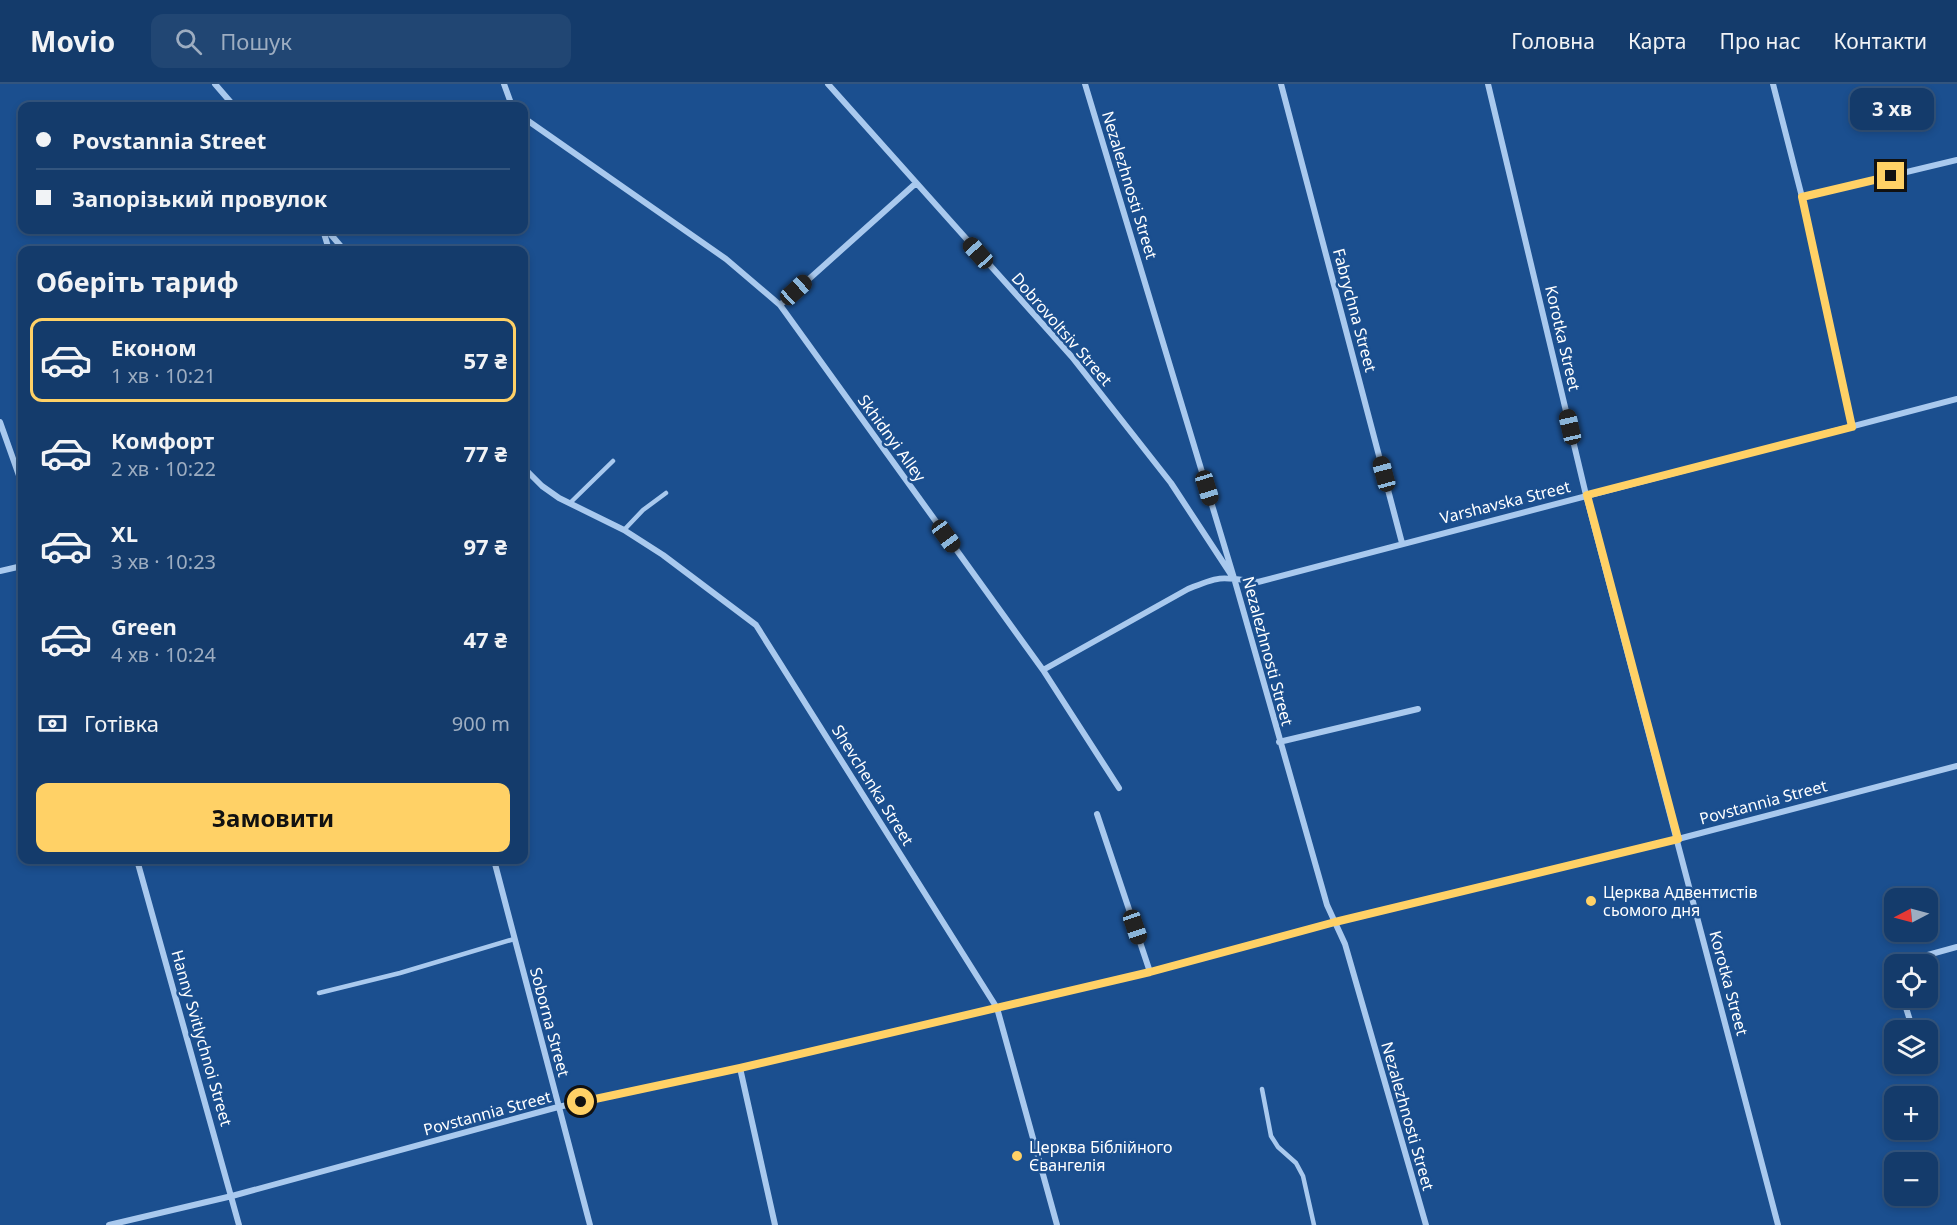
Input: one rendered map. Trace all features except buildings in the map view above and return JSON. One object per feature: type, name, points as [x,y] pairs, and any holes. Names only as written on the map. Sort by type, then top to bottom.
[{"type":"street","points":[[504,84],[511,102]]},
{"type":"street","name":"Dobrovoltsiv Street","points":[[828,84],[1072,357],[1171,483],[1234,578]]},
{"type":"street","name":"Nezalezhnosti Street","points":[[1085,84],[1234,578],[1327,905],[1345,944],[1426,1225]]},
{"type":"street","name":"Fabrychna Street","points":[[1281,84],[1402,543]]},
{"type":"street","name":"Korotka Street","points":[[1488,84],[1587,495],[1778,1225]]},
{"type":"street","points":[[1773,84],[1802,197],[1852,427]]},
{"type":"street","points":[[220,85],[231,102]]},
{"type":"street","name":"Skhidnyi Alley","points":[[528,121],[726,259],[780,305],[1043,670],[1119,788]]},
{"type":"street","points":[[1802,197],[1957,160]]},
{"type":"street","points":[[780,305],[915,184]]},
{"type":"street","points":[[329,234],[340,246]]},
{"type":"street","name":"Varshavska Street","points":[[1234,578],[1258,582],[1957,399]]},
{"type":"street","points":[[0,422],[18,473]]},
{"type":"street","name":"Shevchenka Street","points":[[528,472],[542,486],[570,503],[624,530],[756,625],[997,1008],[1057,1225]]},
{"type":"street","points":[[0,571],[18,567]]},
{"type":"street","points":[[1043,670],[1188,589],[1225,576],[1234,578]]},
{"type":"street","points":[[1279,742],[1418,709]]},
{"type":"street","name":"Povstannia Street","points":[[109,1225],[232,1196],[558,1107],[740,1068],[1150,972],[1335,922],[1678,839],[1957,766]]},
{"type":"street","points":[[1097,814],[1150,972]]},
{"type":"street","name":"Hanny Svitlychnoi Street","points":[[138,864],[239,1225]]},
{"type":"street","name":"Soborna Street","points":[[495,864],[590,1225]]},
{"type":"street","points":[[1931,954],[1957,947]]},
{"type":"street","points":[[740,1068],[775,1225]]},
{"type":"lane","points":[[570,503],[613,461]]},
{"type":"lane","points":[[624,530],[643,510],[666,493]]},
{"type":"lane","points":[[319,993],[400,973],[514,939]]},
{"type":"lane","points":[[1262,1089],[1271,1136],[1278,1147],[1296,1162],[1304,1176],[1314,1225]]},
{"type":"place","name":"Церква Адвентистів сьомого дня","points":[[1591,901]]},
{"type":"place","name":"Церква Біблійного Євангелія","points":[[1017,1156]]},
{"type":"route","points":[[581,1102],[740,1068],[1150,972],[1335,922],[1678,839],[1587,495],[1852,427],[1802,197],[1891,176]]}]
